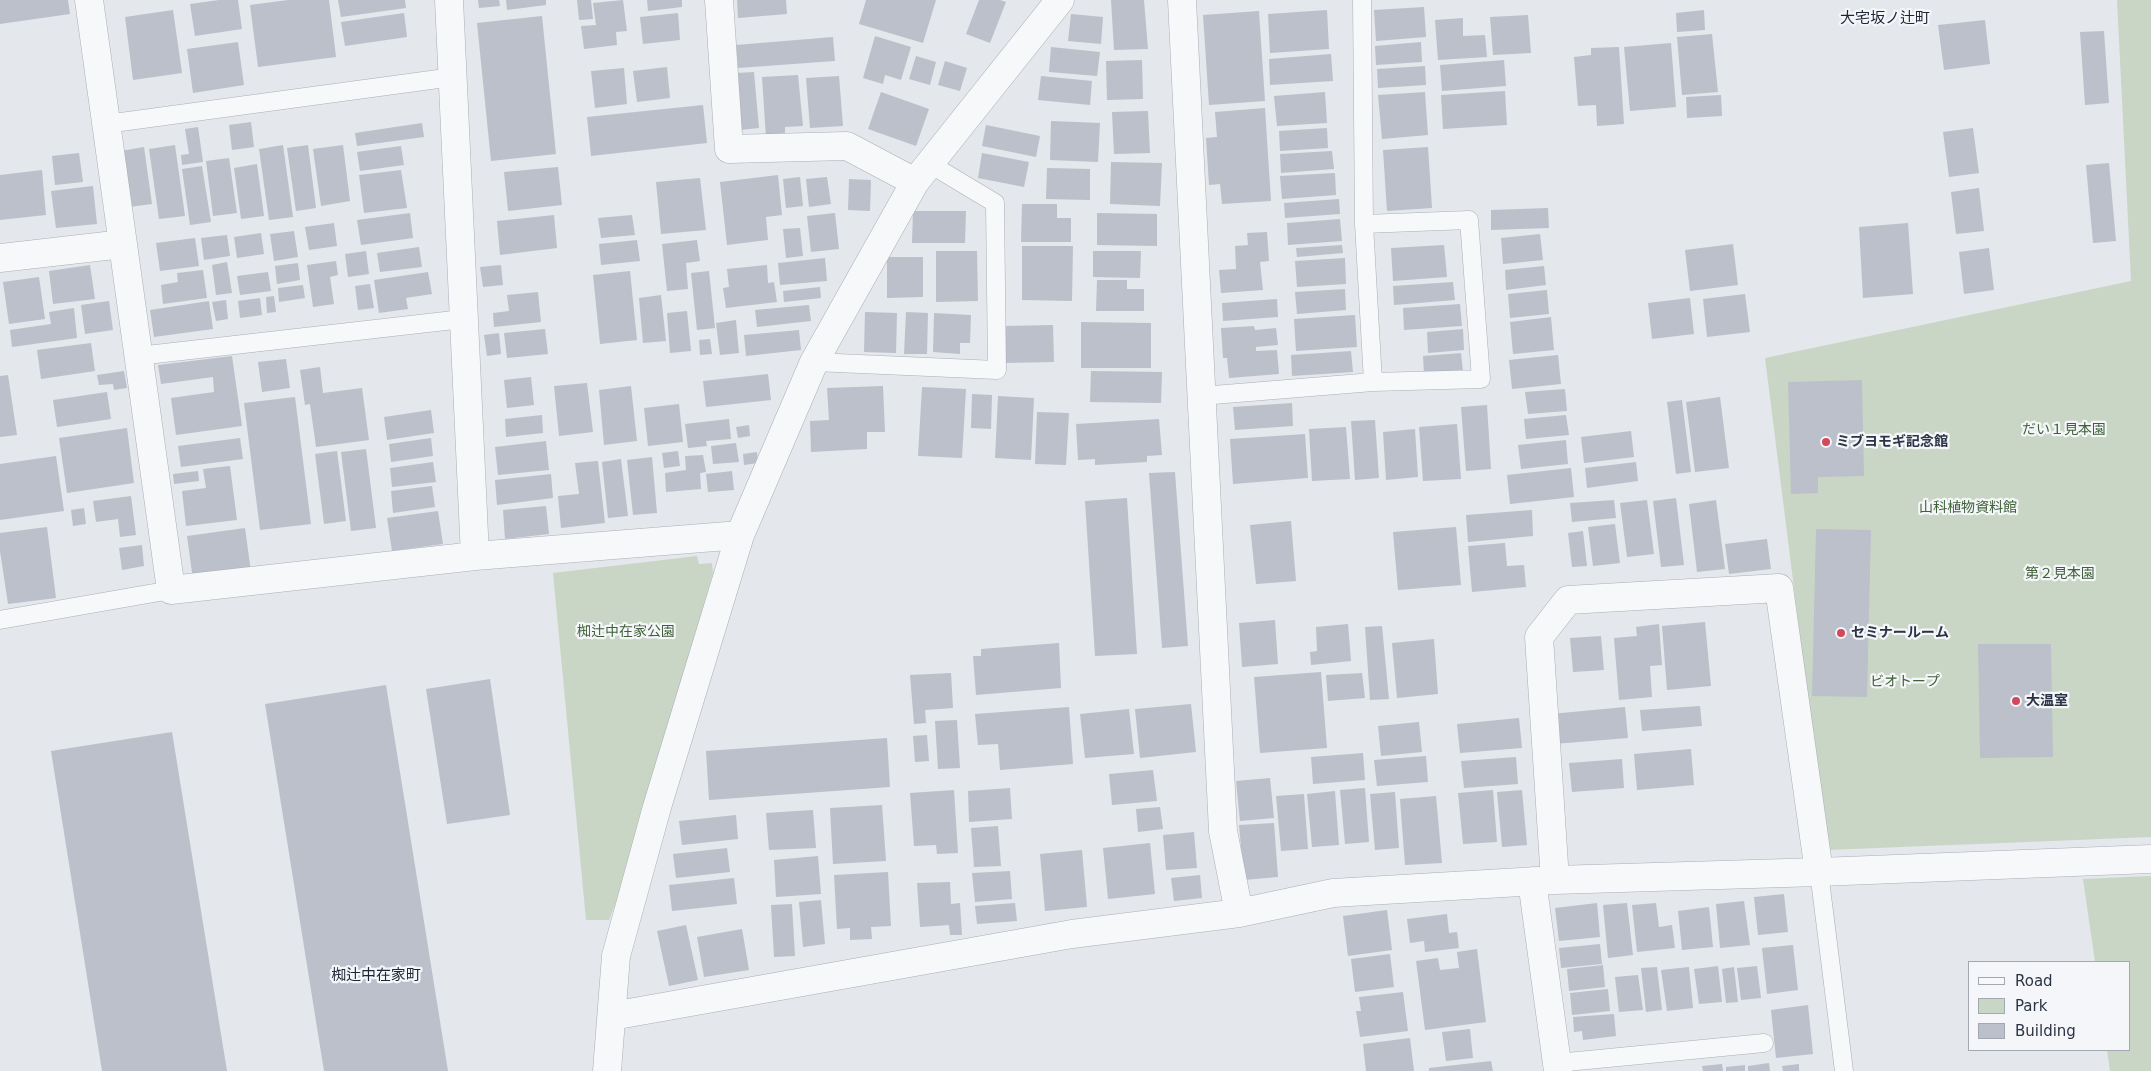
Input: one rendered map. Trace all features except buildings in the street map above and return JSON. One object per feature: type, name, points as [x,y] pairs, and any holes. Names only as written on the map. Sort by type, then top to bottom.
[{"type":"street","points":[[89,0],[170,590],[475,556],[740,535]]},
{"type":"street","points":[[449,0],[475,556]]},
{"type":"street","points":[[719,0],[729,149],[847,146],[922,173]]},
{"type":"street","points":[[607,1071],[616,956],[657,807],[740,535],[814,362],[922,173],[1060,0]]},
{"type":"street","points":[[1182,0],[1223,831],[1239,913]]},
{"type":"street","points":[[0,258],[123,244]]},
{"type":"street","points":[[1558,1067],[1544,880],[1539,637],[1568,600],[1779,588],[1819,872]]},
{"type":"street","points":[[612,1016],[1072,934],[1239,913],[1333,893],[1544,880],[1819,872],[2151,859]]},
{"type":"lane","points":[[1362,0],[1364,224],[1373,382]]},
{"type":"lane","points":[[106,124],[453,77]]},
{"type":"lane","points":[[814,362],[997,370],[995,203],[922,173]]},
{"type":"lane","points":[[1201,396],[1373,382],[1481,379],[1469,220],[1364,224]]},
{"type":"lane","points":[[138,356],[463,319]]},
{"type":"lane","points":[[0,620],[170,590]]},
{"type":"lane","points":[[1819,872],[1844,1071]]},
{"type":"lane","points":[[1558,1067],[1764,1043]]},
{"type":"green space","name":"山科植物資料館","points":[[2117,0],[2151,0],[2151,837],[1827,850],[1765,358],[2131,281]]},
{"type":"green space","name":"椥辻中在家公園","points":[[697,556],[699,564],[712,563],[713,573],[619,895],[609,920],[586,920],[553,573]]},
{"type":"green space","points":[[2151,876],[2151,1071],[2110,1071],[2107,1051],[2131,1051],[2131,961],[2095,961],[2083,879]]},
{"type":"place","name":"ミブヨモギ記念館","points":[[1826,442]]},
{"type":"place","name":"セミナールーム","points":[[1841,633]]},
{"type":"place","name":"大温室","points":[[2016,701]]},
{"type":"district","name":"大宅坂ノ辻町","points":[[1885,19]]},
{"type":"district","name":"椥辻中在家町","points":[[376,976]]},
{"type":"park label","name":"だい１見本園","points":[[2064,430]]},
{"type":"park label","name":"第２見本園","points":[[2060,574]]},
{"type":"park label","name":"ビオトープ","points":[[1905,682]]}]
